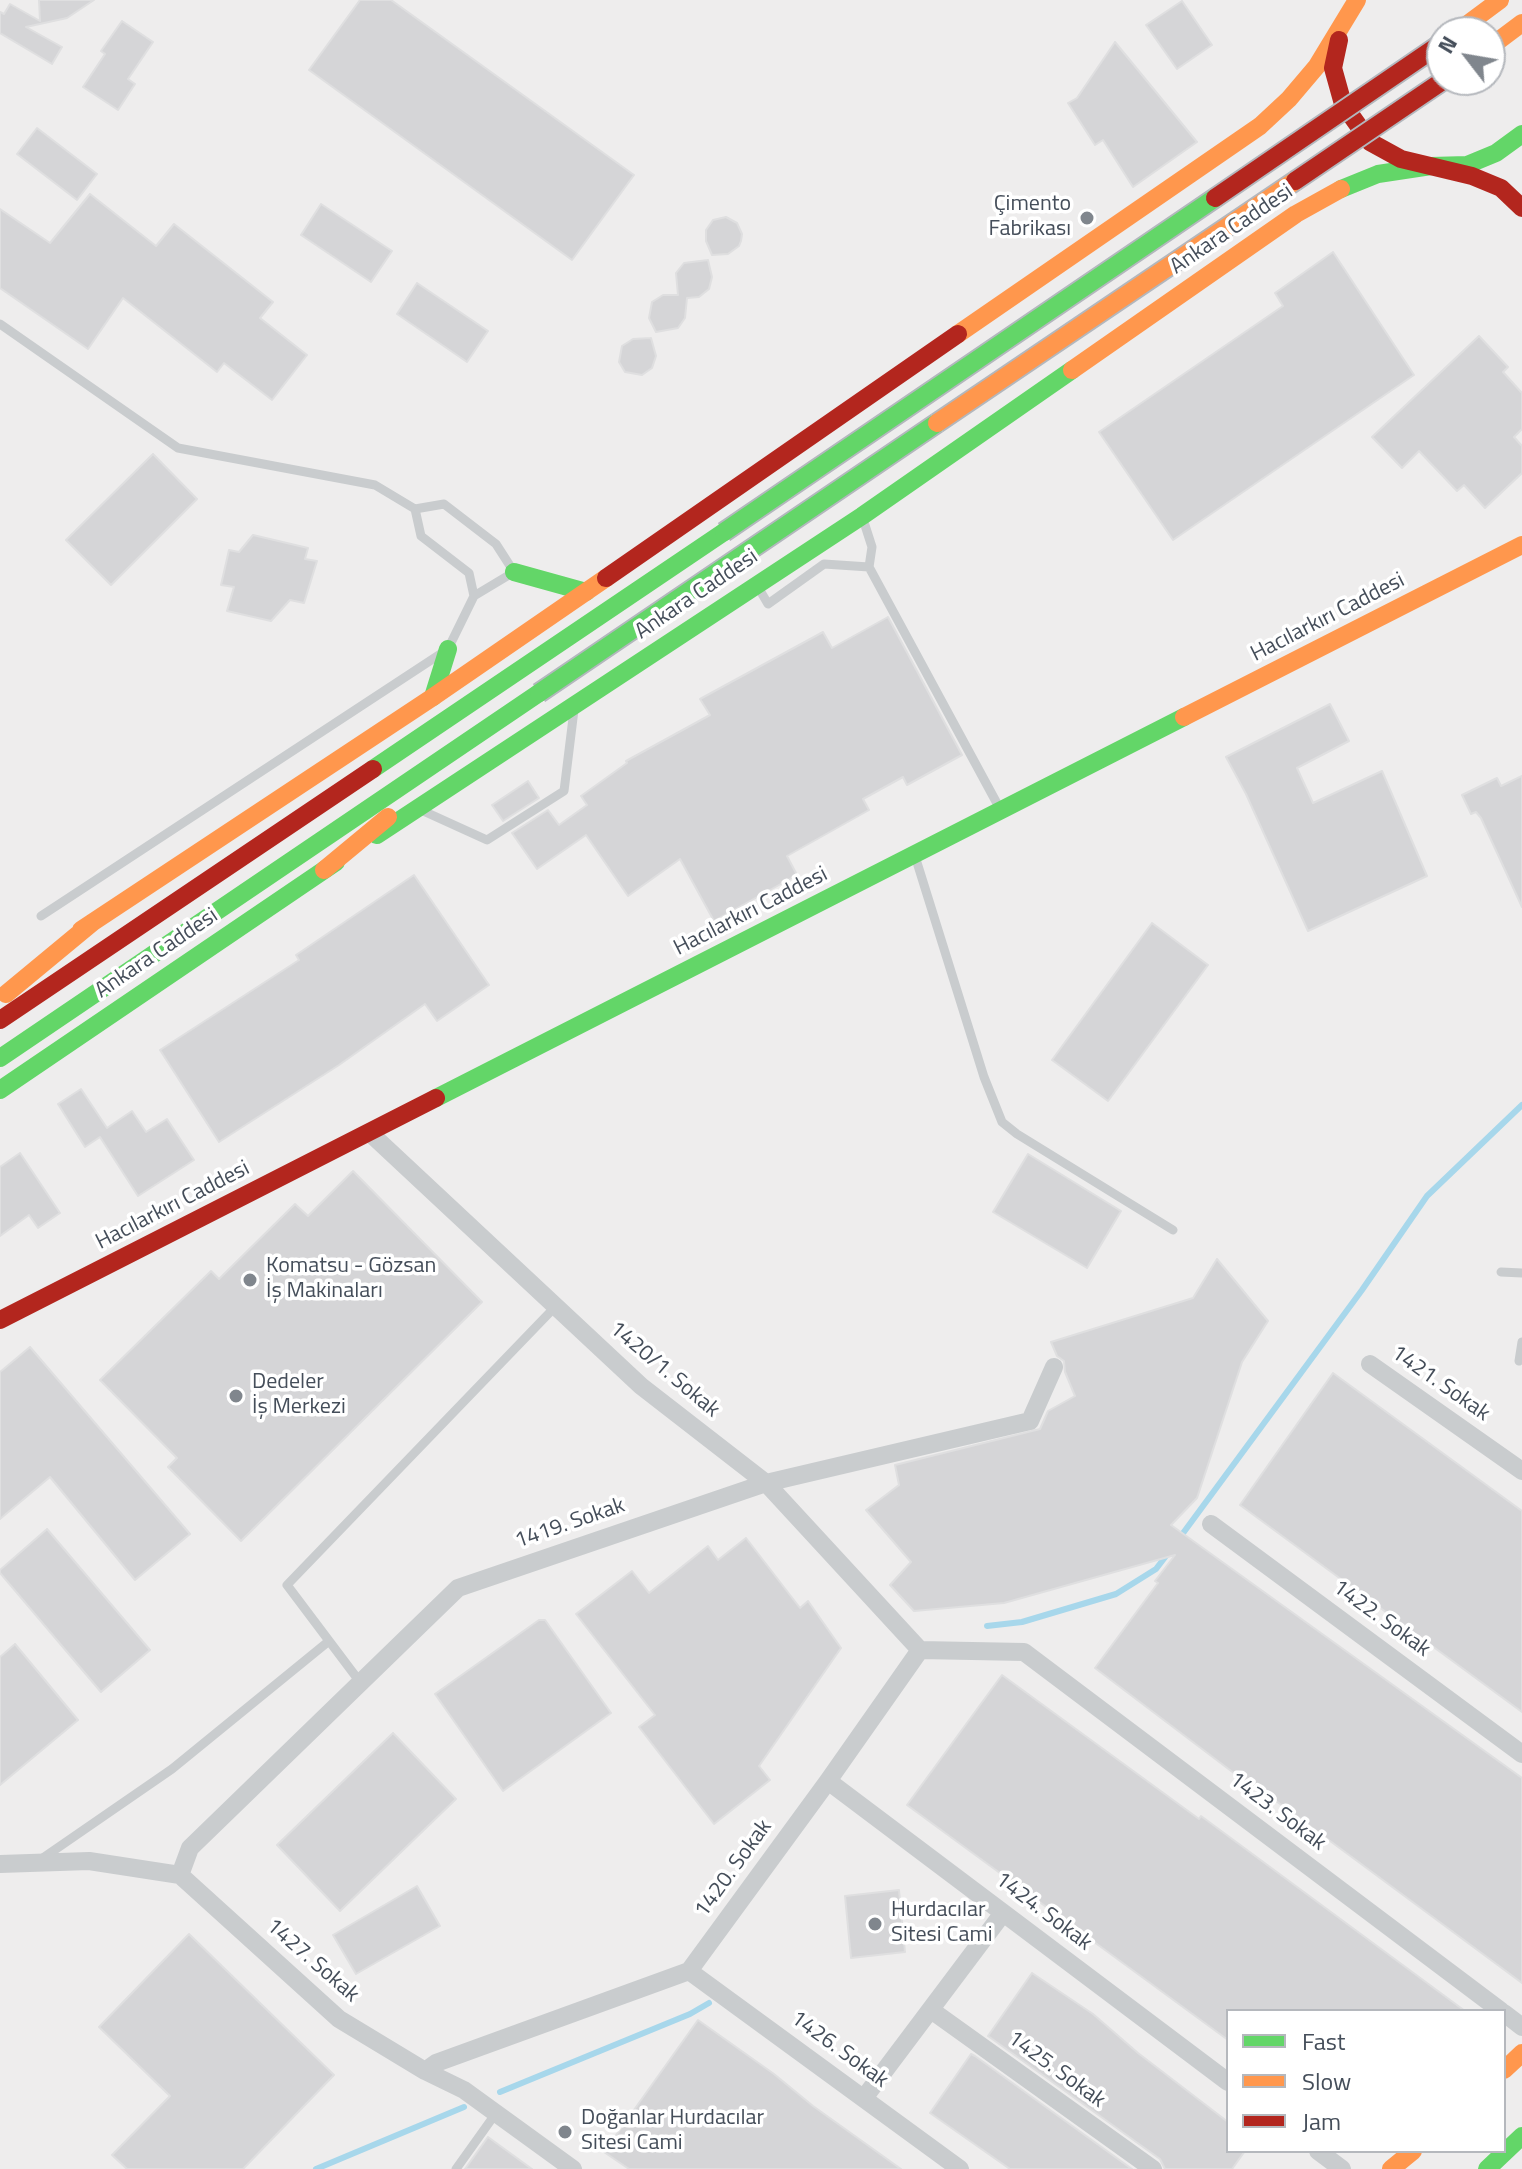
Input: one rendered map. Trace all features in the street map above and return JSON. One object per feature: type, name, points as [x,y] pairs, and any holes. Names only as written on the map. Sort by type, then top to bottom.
[{"type":"main road","name":"Ankara Caddesi","points":[[0,986],[433,697],[1260,126],[1289,99],[1317,66],[1357,0]]},
{"type":"main road","points":[[1478,16],[1500,0]]},
{"type":"main road","name":"Ankara Caddesi","points":[[1341,28],[1333,68],[1343,104],[1370,142],[1401,159],[1431,166]]},
{"type":"main road","name":"Ankara Caddesi","points":[[0,1020],[1426,54]]},
{"type":"main road","name":"Ankara Caddesi","points":[[0,1058],[1426,92]]},
{"type":"main road","name":"Ankara Caddesi","points":[[0,1090],[324,870],[862,516],[1296,214],[1336,191],[1378,174],[1431,166],[1467,165],[1496,153],[1522,134]]},
{"type":"main road","points":[[1431,166],[1472,176],[1501,188],[1522,208]]},
{"type":"main road","name":"Hacılarkırı Caddesi","points":[[0,1320],[1522,545]]},
{"type":"main road","points":[[514,572],[586,592]]},
{"type":"main road","points":[[433,697],[448,649]]},
{"type":"main road","points":[[324,870],[539,693]]},
{"type":"main road","points":[[0,998],[93,922]]},
{"type":"main road","points":[[1506,2068],[1522,2053]]},
{"type":"main road","points":[[1506,2151],[1522,2136]]},
{"type":"main road","points":[[1391,2169],[1411,2153]]},
{"type":"main road","points":[[1487,2169],[1504,2153]]},
{"type":"street","name":"1420/1. Sokak","points":[[370,1133],[641,1386],[766,1483],[920,1650]]},
{"type":"street","name":"1421. Sokak","points":[[1370,1364],[1522,1471]]},
{"type":"street","name":"1419. Sokak","points":[[180,1875],[190,1848],[458,1588],[766,1483],[1030,1421],[1054,1367]]},
{"type":"street","name":"1422. Sokak","points":[[1211,1524],[1522,1754]]},
{"type":"street","name":"1423. Sokak","points":[[920,1650],[1024,1652],[1499,2009]]},
{"type":"street","name":"1420. Sokak","points":[[689,1971],[920,1650]]},
{"type":"street","name":"1424. Sokak","points":[[828,1781],[1226,2080]]},
{"type":"street","points":[[0,1864],[89,1861],[180,1875]]},
{"type":"street","name":"1427. Sokak","points":[[180,1875],[339,2019],[425,2071],[464,2090],[573,2169]]},
{"type":"street","points":[[864,2098],[1003,1913]]},
{"type":"street","points":[[425,2071],[436,2063],[689,1971]]},
{"type":"street","name":"1426. Sokak","points":[[689,1971],[960,2169]]},
{"type":"street","name":"1425. Sokak","points":[[931,2010],[1153,2169]]},
{"type":"street","name":"1423. Sokak","points":[[1506,2014],[1522,2027]]},
{"type":"street","points":[[1321,2153],[1342,2169]]},
{"type":"lane","points":[[0,324],[178,448],[375,485],[415,509],[444,504],[496,544],[514,572],[474,596],[448,649],[41,916]]},
{"type":"lane","points":[[415,509],[421,536],[469,573],[474,596]]},
{"type":"lane","points":[[862,516],[872,547],[869,567],[1001,812]]},
{"type":"lane","points":[[756,584],[768,604],[824,564],[869,567]]},
{"type":"lane","points":[[417,809],[487,840],[564,791],[575,707]]},
{"type":"lane","points":[[915,856],[984,1077],[1002,1122],[1173,1230]]},
{"type":"lane","points":[[1501,1272],[1522,1273]]},
{"type":"lane","points":[[360,1682],[287,1585],[556,1306]]},
{"type":"lane","points":[[1519,1361],[1522,1342]]},
{"type":"lane","points":[[37,1862],[172,1769],[329,1641]]},
{"type":"lane","points":[[456,2169],[496,2113]]},
{"type":"building","points":[[39,0],[94,0],[67,18],[26,27],[62,47],[52,64],[0,33],[0,12],[4,14],[10,4],[40,21]]},
{"type":"building","points":[[360,0],[391,0],[634,175],[572,260],[309,70]]},
{"type":"building","points":[[1182,1],[1212,45],[1177,69],[1146,25]]},
{"type":"building","points":[[122,21],[153,42],[128,79],[135,84],[118,110],[83,87],[105,54],[101,51]]},
{"type":"building","points":[[1115,42],[1197,142],[1133,187],[1103,140],[1095,145],[1068,103],[1077,98]]},
{"type":"building","points":[[37,128],[97,174],[77,200],[17,154]]},
{"type":"building","points":[[90,194],[156,246],[174,224],[273,302],[260,318],[307,355],[272,400],[224,363],[217,372],[123,298],[88,349],[0,288],[0,209],[50,243]]},
{"type":"building","points":[[321,204],[392,251],[371,282],[301,235]]},
{"type":"building","points":[[726,217],[737,223],[742,234],[741,241],[728,254],[712,255],[706,241],[706,230],[713,220]]},
{"type":"building","points":[[1333,252],[1414,375],[1173,540],[1099,432],[1283,306],[1275,293]]},
{"type":"building","points":[[708,260],[712,277],[709,289],[699,297],[687,298],[685,318],[678,328],[656,332],[649,318],[652,302],[663,295],[678,295],[676,273],[684,263]]},
{"type":"building","points":[[417,283],[488,331],[467,362],[397,314]]},
{"type":"building","points":[[1479,336],[1508,367],[1503,372],[1522,393],[1522,429],[1514,437],[1522,446],[1522,473],[1485,508],[1464,485],[1457,491],[1419,451],[1402,468],[1372,437]]},
{"type":"building","points":[[651,338],[656,356],[652,368],[642,375],[625,372],[619,362],[622,346],[633,339]]},
{"type":"building","points":[[153,454],[197,499],[111,585],[66,540]]},
{"type":"building","points":[[253,535],[308,548],[305,559],[317,561],[304,603],[290,600],[271,621],[227,611],[234,587],[221,585],[229,550],[239,552]]},
{"type":"building","points":[[888,617],[962,755],[907,785],[903,777],[863,799],[869,810],[787,856],[797,875],[714,921],[680,859],[628,896],[586,835],[537,869],[512,833],[548,810],[559,825],[587,805],[581,796],[626,761],[710,715],[700,699],[823,632],[832,648]]},
{"type":"building","points":[[1330,704],[1349,741],[1297,768],[1313,803],[1382,771],[1427,876],[1308,931],[1226,757]]},
{"type":"building","points":[[1522,776],[1522,907],[1481,818],[1476,812],[1471,814],[1462,795],[1497,778],[1501,786]]},
{"type":"building","points":[[528,781],[539,798],[503,821],[492,805]]},
{"type":"building","points":[[414,875],[489,985],[437,1021],[425,1004],[339,1065],[219,1142],[160,1050],[299,960],[296,955]]},
{"type":"building","points":[[1152,923],[1208,965],[1108,1101],[1052,1060]]},
{"type":"building","points":[[81,1089],[107,1128],[132,1111],[146,1132],[167,1119],[194,1160],[138,1196],[100,1137],[85,1147],[58,1104]]},
{"type":"building","points":[[20,1153],[60,1213],[38,1228],[29,1215],[0,1236],[0,1167]]},
{"type":"building","points":[[1028,1154],[1121,1211],[1087,1268],[993,1212]]},
{"type":"building","points":[[353,1171],[482,1302],[241,1541],[168,1467],[177,1458],[100,1380],[211,1271],[219,1279],[295,1204],[308,1216]]},
{"type":"building","points":[[1217,1259],[1268,1321],[1242,1362],[1197,1498],[1171,1525],[1522,1778],[1522,1983],[1095,1668],[1175,1555],[1004,1603],[914,1611],[890,1585],[911,1562],[866,1510],[899,1485],[895,1465],[1040,1429],[1048,1411],[1075,1396],[1064,1361],[1057,1356],[1051,1342],[1193,1298]]},
{"type":"building","points":[[30,1347],[190,1534],[135,1580],[50,1477],[0,1519],[0,1372]]},
{"type":"building","points":[[1333,1373],[1522,1511],[1522,1712],[1240,1505]]},
{"type":"building","points":[[47,1529],[150,1650],[101,1692],[0,1573]]},
{"type":"building","points":[[746,1538],[800,1608],[808,1601],[841,1648],[759,1766],[770,1780],[714,1824],[639,1727],[655,1715],[576,1614],[632,1571],[649,1593],[708,1546],[718,1560]]},
{"type":"building","points":[[539,1620],[545,1620],[611,1713],[503,1791],[435,1694]]},
{"type":"building","points":[[15,1644],[78,1720],[0,1785],[0,1657]]},
{"type":"building","points":[[1002,1675],[1199,1819],[1201,1816],[1462,2009],[1226,2009],[1226,2039],[907,1805]]},
{"type":"building","points":[[393,1733],[456,1799],[340,1911],[277,1845]]},
{"type":"building","points":[[417,1886],[440,1926],[356,1974],[333,1935]]},
{"type":"building","name":"Hurdacılar Sitesi Cami","points":[[899,1890],[905,1952],[851,1958],[845,1896]]},
{"type":"building","points":[[189,1934],[334,2075],[243,2169],[127,2169],[112,2155],[170,2096],[99,2027]]},
{"type":"building","points":[[1032,1973],[1093,2014],[1226,2120],[1226,2153],[1244,2153],[1232,2169],[1165,2169],[1160,2159],[988,2036]]},
{"type":"building","points":[[698,2020],[901,2169],[629,2169],[604,2152]]},
{"type":"building","points":[[971,2054],[1132,2169],[1010,2169],[930,2113]]},
{"type":"building","points":[[488,2137],[532,2169],[465,2169]]},
{"type":"waterway","points":[[1178,1540],[1362,1290],[1427,1196],[1522,1105]]},
{"type":"waterway","points":[[987,1626],[1022,1622],[1116,1594],[1156,1569],[1169,1552]]},
{"type":"waterway","points":[[500,2092],[690,2014],[709,2003]]},
{"type":"waterway","points":[[316,2169],[464,2107]]},
{"type":"traffic: fast","points":[[1341,189],[1378,174],[1431,166],[1467,165],[1496,153],[1522,134]]},
{"type":"traffic: fast","points":[[724,532],[1215,198]]},
{"type":"traffic: fast","points":[[377,835],[862,516],[1072,370]]},
{"type":"traffic: fast","points":[[539,693],[937,423]]},
{"type":"traffic: fast","points":[[373,769],[724,532]]},
{"type":"traffic: fast","points":[[514,572],[586,592]]},
{"type":"traffic: fast","points":[[433,697],[448,649]]},
{"type":"traffic: fast","points":[[0,1058],[539,693]]},
{"type":"traffic: fast","points":[[436,1098],[1184,717]]},
{"type":"traffic: fast","points":[[0,1090],[336,862]]},
{"type":"traffic: fast","points":[[1506,2151],[1522,2136]]},
{"type":"traffic: fast","points":[[1487,2169],[1504,2153]]},
{"type":"traffic: slow","points":[[958,334],[1260,126],[1289,99],[1317,66],[1357,0]]},
{"type":"traffic: slow","points":[[1478,16],[1500,0]]},
{"type":"traffic: slow","points":[[1506,35],[1522,23]]},
{"type":"traffic: slow","points":[[937,423],[1295,181]]},
{"type":"traffic: slow","points":[[1072,370],[1296,214],[1341,189]]},
{"type":"traffic: slow","points":[[1184,717],[1522,545]]},
{"type":"traffic: slow","points":[[81,930],[433,697],[606,578]]},
{"type":"traffic: slow","points":[[324,870],[388,817]]},
{"type":"traffic: slow","points":[[6,994],[93,922]]},
{"type":"traffic: slow","points":[[1506,2068],[1522,2053]]},
{"type":"traffic: slow","points":[[1391,2169],[1411,2153]]},
{"type":"traffic: jam","points":[[1339,40],[1333,68],[1343,104],[1370,142],[1401,159],[1472,176],[1501,188],[1522,208]]},
{"type":"traffic: jam","points":[[1215,198],[1426,54]]},
{"type":"traffic: jam","points":[[1295,181],[1426,92]]},
{"type":"traffic: jam","points":[[606,578],[958,334]]},
{"type":"traffic: jam","points":[[0,1020],[373,769]]},
{"type":"traffic: jam","points":[[0,1320],[436,1098]]},
{"type":"place","name":"Çimento Fabrikası","points":[[1087,218]]},
{"type":"place","name":"Komatsu - Gözsan İş Makinaları","points":[[250,1280]]},
{"type":"place","name":"Dedeler İş Merkezi","points":[[236,1396]]},
{"type":"place","name":"Hurdacılar Sitesi Cami","points":[[875,1924]]},
{"type":"place","name":"Doğanlar Hurdacılar Sitesi Cami","points":[[565,2132]]}]
